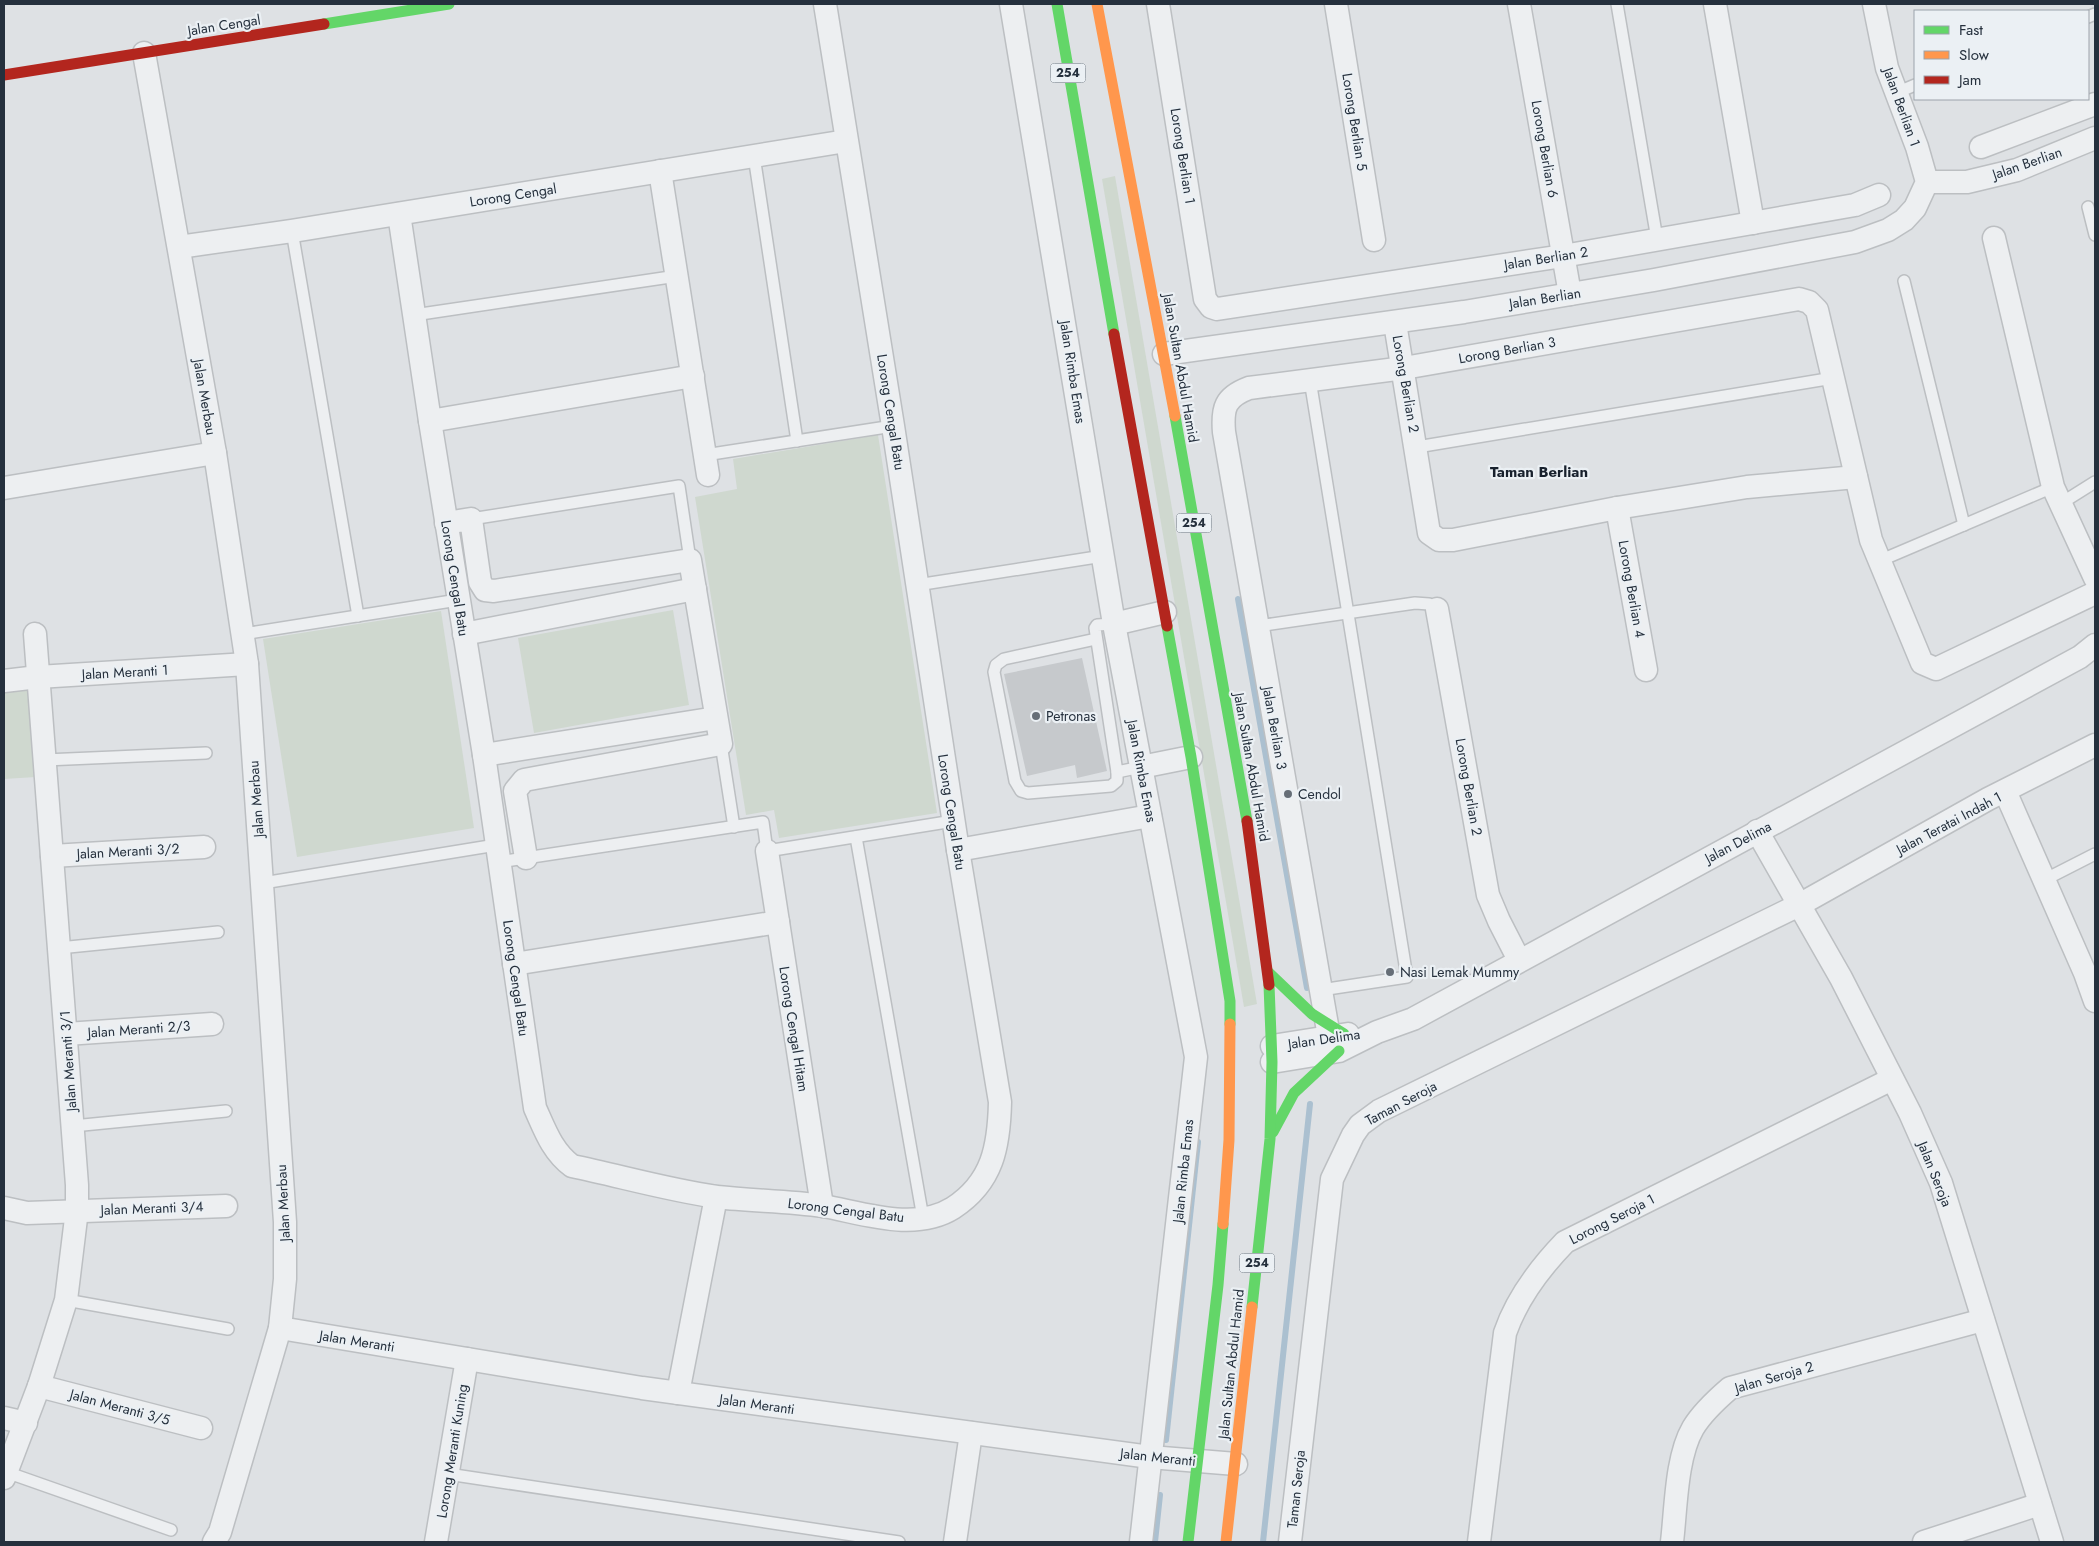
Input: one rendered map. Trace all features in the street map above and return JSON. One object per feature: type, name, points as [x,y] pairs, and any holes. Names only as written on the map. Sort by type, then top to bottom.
[{"type":"main road","name":"Jalan Cengal","points":[[4,75],[449,4]]},
{"type":"main road","name":"Jalan Sultan Abdul Hamid","points":[[1057,4],[1079,141],[1191,757],[1230,1001],[1230,1140],[1218,1285],[1188,1542]]},
{"type":"main road","name":"Jalan Sultan Abdul Hamid","points":[[1097,4],[1164,354],[1248,826],[1268,972],[1265,1055],[1270,1139],[1226,1542]]},
{"type":"main road","points":[[1268,972],[1336,1037],[1294,1093],[1270,1139]]},
{"type":"main road","points":[[1230,1001],[1243,1024]]},
{"type":"main road","points":[[1230,1140],[1243,1124]]},
{"type":"street","name":"Lorong Cengal Batu","points":[[400,214],[430,421],[484,755],[535,1108],[559,1156],[572,1166],[716,1197],[822,1206],[884,1218],[923,1218],[952,1209],[971,1193],[990,1167],[999,1136],[1000,1102],[953,821],[893,426],[825,4]]},
{"type":"street","name":"Jalan Rimba Emas","points":[[1010,4],[1114,624],[1196,1057],[1140,1542]]},
{"type":"street","name":"Lorong Berlian 1","points":[[1158,4],[1205,299],[1211,307]]},
{"type":"street","name":"Lorong Berlian 5","points":[[1336,4],[1374,240]]},
{"type":"street","name":"Lorong Berlian 6","points":[[1519,4],[1570,294]]},
{"type":"street","name":"Jalan Berlian 1","points":[[1874,4],[1887,68],[1906,89],[1917,147],[1927,182]]},
{"type":"street","points":[[1719,5],[1753,222]]},
{"type":"street","name":"Jalan Merbau","points":[[144,52],[215,452],[247,664],[285,1222],[285,1279],[280,1328],[220,1532],[214,1542]]},
{"type":"street","points":[[1981,147],[2095,104]]},
{"type":"street","name":"Jalan Berlian","points":[[1164,354],[1395,323],[1570,294],[1855,242],[1888,230],[1904,220],[1915,208],[1927,182],[1967,182],[2017,170],[2095,138]]},
{"type":"street","name":"Lorong Cengal","points":[[179,246],[400,214],[846,141]]},
{"type":"street","points":[[660,171],[707,465]]},
{"type":"street","name":"Jalan Berlian 2","points":[[1211,307],[1217,309],[1563,256],[1855,204],[1879,196]]},
{"type":"street","points":[[1994,238],[2056,495],[2095,578]]},
{"type":"street","name":"Lorong Berlian 3","points":[[1224,432],[1223,417],[1226,404],[1235,393],[1248,388],[1404,368],[1799,299],[1809,302],[1817,310],[1833,378]]},
{"type":"street","name":"Lorong Berlian 2","points":[[1395,323],[1430,533],[1439,540],[1453,540],[1616,508]]},
{"type":"street","points":[[430,421],[692,376]]},
{"type":"street","points":[[1833,378],[1871,540],[1922,663],[1936,669],[2095,593]]},
{"type":"street","name":"Jalan Berlian 3","points":[[1224,432],[1321,990],[1336,1037]]},
{"type":"street","points":[[5,482],[215,452]]},
{"type":"street","points":[[1616,508],[1747,487],[1856,477]]},
{"type":"street","name":"Lorong Berlian 4","points":[[1616,508],[1646,670]]},
{"type":"street","points":[[446,523],[471,519],[480,582],[485,590],[494,591],[690,560],[721,744],[524,780],[515,791],[526,858]]},
{"type":"street","points":[[464,634],[695,589]]},
{"type":"street","name":"Lorong Berlian 2","points":[[1438,609],[1488,895],[1519,960]]},
{"type":"street","points":[[1114,624],[1165,612]]},
{"type":"street","name":"Jalan Meranti 3/1","points":[[5,1475],[39,1386],[66,1300],[77,1210],[73,1126],[35,634]]},
{"type":"street","name":"Jalan Delima","points":[[1265,1055],[1336,1037],[1377,1032],[1412,1019],[2085,654],[2095,646]]},
{"type":"street","name":"Jalan Meranti 1","points":[[4,682],[38,677],[247,664]]},
{"type":"street","points":[[484,755],[716,718]]},
{"type":"street","points":[[2005,791],[2095,745]]},
{"type":"street","points":[[1141,768],[1191,757]]},
{"type":"street","name":"Jalan Teratai Indah 1","points":[[1799,905],[2005,791],[2044,880],[2090,971],[2095,1001]]},
{"type":"street","points":[[958,850],[1150,816]]},
{"type":"street","name":"Jalan Seroja","points":[[1757,832],[1842,978],[1910,1113],[1941,1183],[2052,1542]]},
{"type":"street","name":"Jalan Meranti 3/2","points":[[52,856],[204,847]]},
{"type":"street","name":"Lorong Cengal Hitam","points":[[767,851],[822,1206]]},
{"type":"street","name":"Taman Seroja","points":[[1290,1542],[1332,1179],[1340,1159],[1360,1125],[1380,1111],[1799,905]]},
{"type":"street","points":[[514,964],[778,922]]},
{"type":"street","name":"Jalan Meranti 2/3","points":[[66,1034],[212,1024]]},
{"type":"street","name":"Lorong Seroja 1","points":[[1478,1542],[1505,1333],[1512,1312],[1547,1260],[1565,1242],[1892,1079]]},
{"type":"street","points":[[678,1393],[716,1197]]},
{"type":"street","name":"Jalan Meranti 3/4","points":[[4,1208],[27,1213],[226,1206]]},
{"type":"street","name":"Jalan Seroja 2","points":[[1672,1542],[1682,1458],[1692,1429],[1711,1405],[1730,1388],[1983,1320]]},
{"type":"street","name":"Jalan Meranti","points":[[280,1328],[678,1393],[1150,1457],[1236,1464]]},
{"type":"street","name":"Lorong Meranti Kuning","points":[[436,1542],[467,1359]]},
{"type":"street","name":"Jalan Meranti 3/5","points":[[39,1386],[201,1428]]},
{"type":"street","points":[[4,1418],[26,1423]]},
{"type":"street","points":[[955,1542],[971,1433]]},
{"type":"street","points":[[1924,1542],[2040,1504]]},
{"type":"lane","points":[[1617,4],[1657,239]]},
{"type":"lane","points":[[754,156],[797,441]]},
{"type":"lane","points":[[2088,207],[2095,235]]},
{"type":"lane","points":[[292,231],[358,616]]},
{"type":"lane","points":[[414,315],[677,276]]},
{"type":"lane","points":[[1904,281],[1964,525]]},
{"type":"lane","points":[[1417,447],[1833,378]]},
{"type":"lane","points":[[1310,380],[1407,977],[1321,990]]},
{"type":"lane","points":[[707,465],[797,441],[893,426]]},
{"type":"lane","points":[[1880,561],[1964,525],[2095,482]]},
{"type":"lane","points":[[471,519],[679,486],[690,560]]},
{"type":"lane","points":[[917,585],[1103,556]]},
{"type":"lane","points":[[243,634],[458,600]]},
{"type":"lane","points":[[1258,626],[1347,611],[1415,603],[1429,604],[1438,609]]},
{"type":"lane","points":[[1096,639],[1004,659],[996,665],[994,672],[1015,781],[1021,791],[1028,793],[1111,786],[1117,781],[1096,639],[1096,626],[1114,624]]},
{"type":"lane","points":[[721,744],[734,826]]},
{"type":"lane","points":[[45,760],[206,753]]},
{"type":"lane","points":[[1117,772],[1141,768]]},
{"type":"lane","points":[[263,883],[498,853],[526,858],[763,822],[767,851],[953,821]]},
{"type":"lane","points":[[856,837],[923,1218]]},
{"type":"lane","points":[[2044,880],[2095,854]]},
{"type":"lane","points":[[59,948],[218,932]]},
{"type":"lane","points":[[73,1126],[226,1111]]},
{"type":"lane","points":[[66,1300],[228,1329]]},
{"type":"lane","points":[[448,1474],[899,1542]]},
{"type":"lane","points":[[5,1475],[171,1530]]},
{"type":"shaded area","points":[[1115,176],[1257,1004],[1244,1007],[1102,179]]},
{"type":"shaded area","points":[[878,435],[937,813],[779,838],[774,810],[746,815],[695,497],[737,489],[733,459]]},
{"type":"shaded area","points":[[673,610],[689,705],[534,733],[518,638]]},
{"type":"shaded area","points":[[441,611],[474,828],[297,857],[263,639]]},
{"type":"shaded area","points":[[30,688],[36,777],[4,779],[4,691]]},
{"type":"building","points":[[1082,658],[1107,771],[1077,778],[1075,765],[1027,776],[1004,674]]},
{"type":"waterway","points":[[1238,599],[1307,988]]},
{"type":"waterway","points":[[1263,1542],[1310,1104]]},
{"type":"waterway","points":[[1166,1440],[1198,1142]]},
{"type":"waterway","points":[[1155,1542],[1160,1495]]},
{"type":"traffic: fast","points":[[324,24],[449,4]]},
{"type":"traffic: fast","points":[[1057,4],[1114,334]]},
{"type":"traffic: fast","points":[[1175,416],[1247,821]]},
{"type":"traffic: fast","points":[[1167,626],[1191,757],[1230,1001],[1230,1024]]},
{"type":"traffic: fast","points":[[1268,972],[1312,1014],[1344,1034]]},
{"type":"traffic: fast","points":[[1252,1307],[1270,1139],[1272,1062],[1269,985]]},
{"type":"traffic: fast","points":[[1273,1132],[1294,1093],[1339,1051]]},
{"type":"traffic: fast","points":[[1188,1542],[1218,1285],[1223,1224]]},
{"type":"traffic: slow","points":[[1097,4],[1175,416]]},
{"type":"traffic: slow","points":[[1223,1224],[1229,1140],[1230,1024]]},
{"type":"traffic: slow","points":[[1226,1542],[1252,1307]]},
{"type":"traffic: jam","points":[[4,75],[324,24]]},
{"type":"traffic: jam","points":[[1114,334],[1167,626]]},
{"type":"traffic: jam","points":[[1247,821],[1269,985]]},
{"type":"place","name":"Petronas","points":[[1036,716]]},
{"type":"place","name":"Cendol","points":[[1288,794]]},
{"type":"place","name":"Nasi Lemak Mummy","points":[[1390,972]]},
{"type":"district","name":"Taman Berlian","points":[[1539,472]]}]
